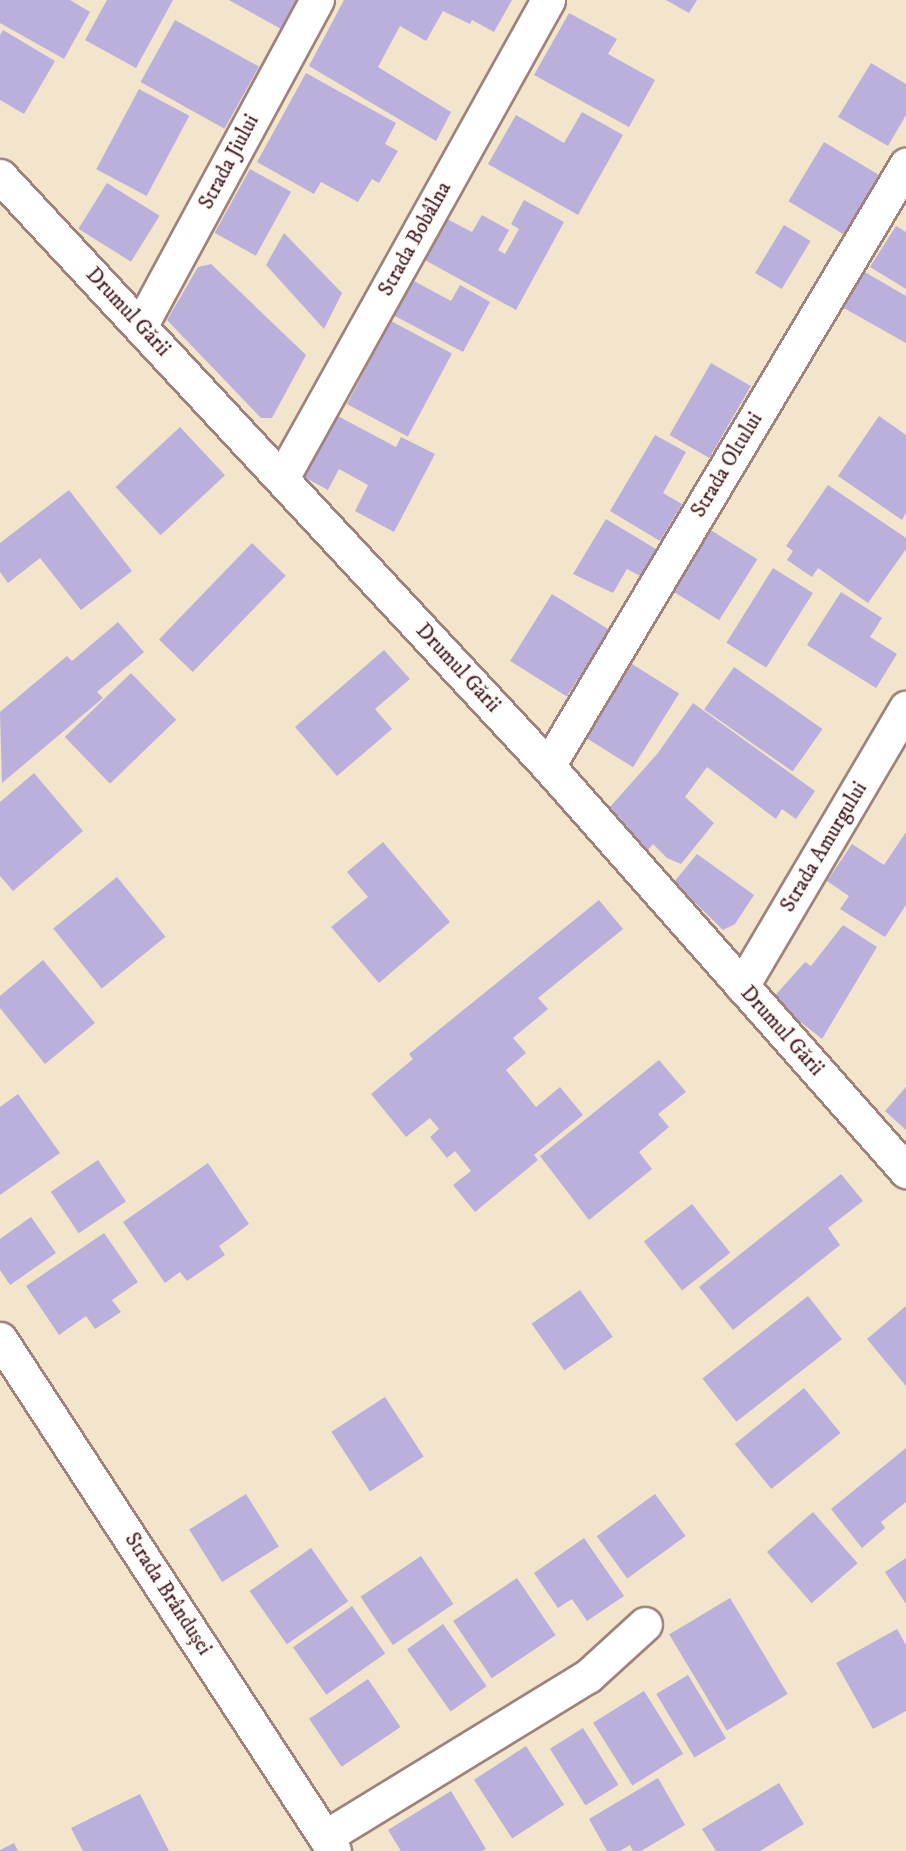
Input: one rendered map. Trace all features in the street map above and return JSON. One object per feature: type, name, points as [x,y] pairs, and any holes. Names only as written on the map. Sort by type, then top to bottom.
[{"type":"street","name":"Strada Jiului","points":[[141,325],[317,0]]},
{"type":"street","name":"Strada Bobâlna","points":[[282,478],[548,0]]},
{"type":"street","name":"Strada Oltului","points":[[548,766],[906,165]]},
{"type":"street","name":"Drumul Gării","points":[[0,176],[141,325],[548,766],[906,1171]]},
{"type":"street","name":"Strada Amurgului","points":[[742,986],[906,708]]},
{"type":"street","name":"Strada Brândușei","points":[[0,1339],[330,1844]]},
{"type":"street","points":[[330,1844],[588,1676],[645,1624]]},
{"type":"building","points":[[0,0],[70,0],[90,12],[64,59],[0,23]]},
{"type":"building","points":[[107,0],[173,0],[136,68],[85,40]]},
{"type":"building","points":[[229,0],[297,0],[281,29]]},
{"type":"building","points":[[344,0],[512,0],[494,32],[472,20],[470,24],[443,11],[426,41],[400,26],[378,67],[451,112],[436,141],[309,66]]},
{"type":"building","points":[[666,0],[697,0],[689,13]]},
{"type":"building","points":[[569,13],[617,39],[608,54],[655,80],[629,127],[534,75]]},
{"type":"building","points":[[175,20],[259,67],[225,129],[141,82]]},
{"type":"building","points":[[3,30],[55,61],[24,114],[0,100],[0,35]]},
{"type":"building","points":[[871,63],[906,84],[906,115],[888,146],[838,117]]},
{"type":"building","points":[[306,73],[396,123],[385,144],[398,151],[379,183],[372,179],[358,202],[321,182],[314,194],[257,162]]},
{"type":"building","points":[[139,89],[189,116],[147,196],[96,169]]},
{"type":"building","points":[[582,112],[623,135],[578,215],[488,164],[516,115],[564,143]]},
{"type":"building","points":[[824,142],[886,179],[850,238],[788,201]]},
{"type":"building","points":[[250,169],[291,192],[256,256],[215,233]]},
{"type":"building","points":[[107,183],[160,216],[131,262],[78,229]]},
{"type":"building","points":[[524,200],[564,222],[516,310],[423,259],[445,218],[472,232],[482,215],[509,230],[498,250],[505,254],[519,229],[511,224]]},
{"type":"building","points":[[784,225],[811,241],[782,289],[755,273]]},
{"type":"building","points":[[896,226],[906,232],[906,289],[870,267]]},
{"type":"building","points":[[284,233],[342,293],[324,329],[266,265]]},
{"type":"building","points":[[211,264],[306,355],[272,418],[261,418],[167,320],[198,267]]},
{"type":"building","points":[[863,271],[906,296],[906,343],[842,307]]},
{"type":"building","points":[[412,280],[451,301],[460,285],[490,302],[463,352],[393,315]]},
{"type":"building","points":[[391,321],[452,353],[408,436],[347,404]]},
{"type":"building","points":[[711,363],[751,386],[709,458],[670,435]]},
{"type":"building","points":[[334,414],[396,447],[401,437],[435,454],[394,532],[355,511],[368,485],[339,469],[328,490],[302,476]]},
{"type":"building","points":[[879,416],[906,435],[906,513],[902,520],[838,476]]},
{"type":"building","points":[[180,427],[225,475],[161,535],[116,487]]},
{"type":"building","points":[[655,435],[686,452],[663,493],[682,504],[660,541],[610,511]]},
{"type":"building","points":[[828,485],[906,538],[906,549],[868,603],[818,568],[812,577],[787,560],[793,551],[786,546]]},
{"type":"building","points":[[69,490],[132,571],[81,610],[40,558],[8,583],[0,572],[0,543]]},
{"type":"building","points":[[606,519],[656,549],[640,576],[627,569],[613,593],[573,574]]},
{"type":"building","points":[[709,529],[757,559],[719,620],[671,590]]},
{"type":"building","points":[[252,543],[286,576],[193,672],[159,639]]},
{"type":"building","points":[[773,568],[813,593],[766,668],[726,643]]},
{"type":"building","points":[[841,592],[882,618],[870,637],[897,654],[876,688],[807,645]]},
{"type":"building","points":[[552,594],[609,630],[567,697],[510,661]]},
{"type":"building","points":[[118,622],[144,652],[97,692],[103,698],[2,783],[0,712],[67,656],[72,661]]},
{"type":"building","points":[[384,650],[410,679],[375,709],[392,729],[337,776],[295,727]]},
{"type":"building","points":[[624,659],[679,693],[633,767],[578,733]]},
{"type":"building","points":[[734,667],[822,729],[793,772],[704,710]]},
{"type":"building","points":[[131,673],[176,720],[110,784],[65,737]]},
{"type":"building","points":[[693,703],[815,791],[796,819],[782,809],[776,819],[707,767],[685,797],[714,823],[681,864],[667,858],[653,844],[648,850],[610,807],[658,753]]},
{"type":"building","points":[[34,773],[83,831],[13,891],[0,876],[0,802]]},
{"type":"building","points":[[906,832],[906,905],[885,937],[840,909],[849,896],[827,881],[852,844],[884,865]]},
{"type":"building","points":[[383,842],[450,922],[379,983],[331,927],[368,897],[347,872]]},
{"type":"building","points":[[697,854],[754,895],[735,924],[723,930],[674,882]]},
{"type":"building","points":[[117,877],[165,937],[102,988],[53,929]]},
{"type":"building","points":[[599,900],[623,929],[538,998],[548,1009],[513,1038],[526,1053],[506,1070],[536,1107],[560,1087],[583,1115],[534,1155],[538,1160],[475,1212],[453,1185],[471,1171],[455,1151],[447,1158],[430,1137],[439,1129],[430,1118],[406,1137],[371,1094],[413,1059],[409,1054]]},
{"type":"building","points":[[843,925],[877,947],[822,1039],[772,999],[805,962],[811,966]]},
{"type":"building","points":[[43,960],[95,1023],[45,1064],[0,1008],[0,996]]},
{"type":"building","points":[[659,1060],[686,1092],[658,1114],[669,1127],[639,1152],[652,1169],[589,1220],[540,1156]]},
{"type":"building","points":[[906,1087],[906,1130],[885,1111]]},
{"type":"building","points":[[18,1094],[60,1153],[0,1195],[0,1107]]},
{"type":"building","points":[[98,1160],[126,1201],[79,1233],[51,1192]]},
{"type":"building","points":[[208,1163],[249,1224],[219,1246],[225,1255],[187,1281],[180,1272],[165,1283],[123,1222]]},
{"type":"building","points":[[841,1174],[863,1201],[828,1228],[840,1245],[733,1330],[699,1287]]},
{"type":"building","points":[[692,1204],[730,1253],[682,1290],[644,1242]]},
{"type":"building","points":[[31,1217],[56,1253],[10,1285],[0,1270],[0,1239]]},
{"type":"building","points":[[104,1233],[138,1282],[112,1300],[121,1312],[95,1329],[86,1316],[59,1335],[26,1286]]},
{"type":"building","points":[[580,1290],[613,1337],[564,1371],[532,1324]]},
{"type":"building","points":[[808,1296],[842,1339],[736,1422],[702,1378]]},
{"type":"building","points":[[906,1306],[906,1386],[867,1339]]},
{"type":"building","points":[[804,1388],[841,1433],[771,1489],[735,1444]]},
{"type":"building","points":[[385,1397],[424,1457],[370,1491],[331,1432]]},
{"type":"building","points":[[906,1448],[906,1502],[881,1522],[885,1528],[862,1548],[831,1509]]},
{"type":"building","points":[[246,1494],[279,1547],[222,1582],[189,1530]]},
{"type":"building","points":[[655,1494],[686,1536],[627,1578],[597,1536]]},
{"type":"building","points":[[813,1512],[858,1563],[812,1603],[767,1552]]},
{"type":"building","points":[[584,1538],[624,1596],[587,1621],[572,1599],[558,1608],[534,1573]]},
{"type":"building","points":[[311,1548],[348,1601],[287,1644],[250,1591]]},
{"type":"building","points":[[421,1556],[453,1604],[393,1645],[360,1597]]},
{"type":"building","points":[[906,1558],[906,1604],[885,1572]]},
{"type":"building","points":[[517,1578],[556,1635],[492,1678],[453,1621]]},
{"type":"building","points":[[730,1598],[788,1694],[727,1731],[669,1635]]},
{"type":"building","points":[[352,1606],[385,1654],[326,1695],[293,1647]]},
{"type":"building","points":[[443,1624],[487,1686],[451,1711],[407,1649]]},
{"type":"building","points":[[897,1629],[906,1645],[906,1711],[873,1729],[836,1663]]},
{"type":"building","points":[[688,1675],[726,1738],[694,1757],[656,1694]]},
{"type":"building","points":[[368,1679],[400,1727],[342,1767],[309,1719]]},
{"type":"building","points":[[644,1691],[683,1754],[632,1786],[593,1723]]},
{"type":"building","points":[[583,1728],[619,1785],[585,1805],[550,1749]]},
{"type":"building","points":[[526,1746],[564,1805],[512,1838],[474,1780]]},
{"type":"building","points":[[658,1778],[685,1825],[641,1851],[633,1851],[630,1845],[620,1851],[607,1851],[589,1819]]},
{"type":"building","points":[[779,1783],[804,1824],[760,1851],[716,1851],[702,1829]]},
{"type":"building","points":[[451,1791],[486,1849],[482,1851],[401,1851],[388,1830]]},
{"type":"building","points":[[140,1794],[169,1851],[83,1851],[71,1828]]},
{"type":"building","points":[[14,1843],[18,1851],[0,1851],[0,1850]]}]
